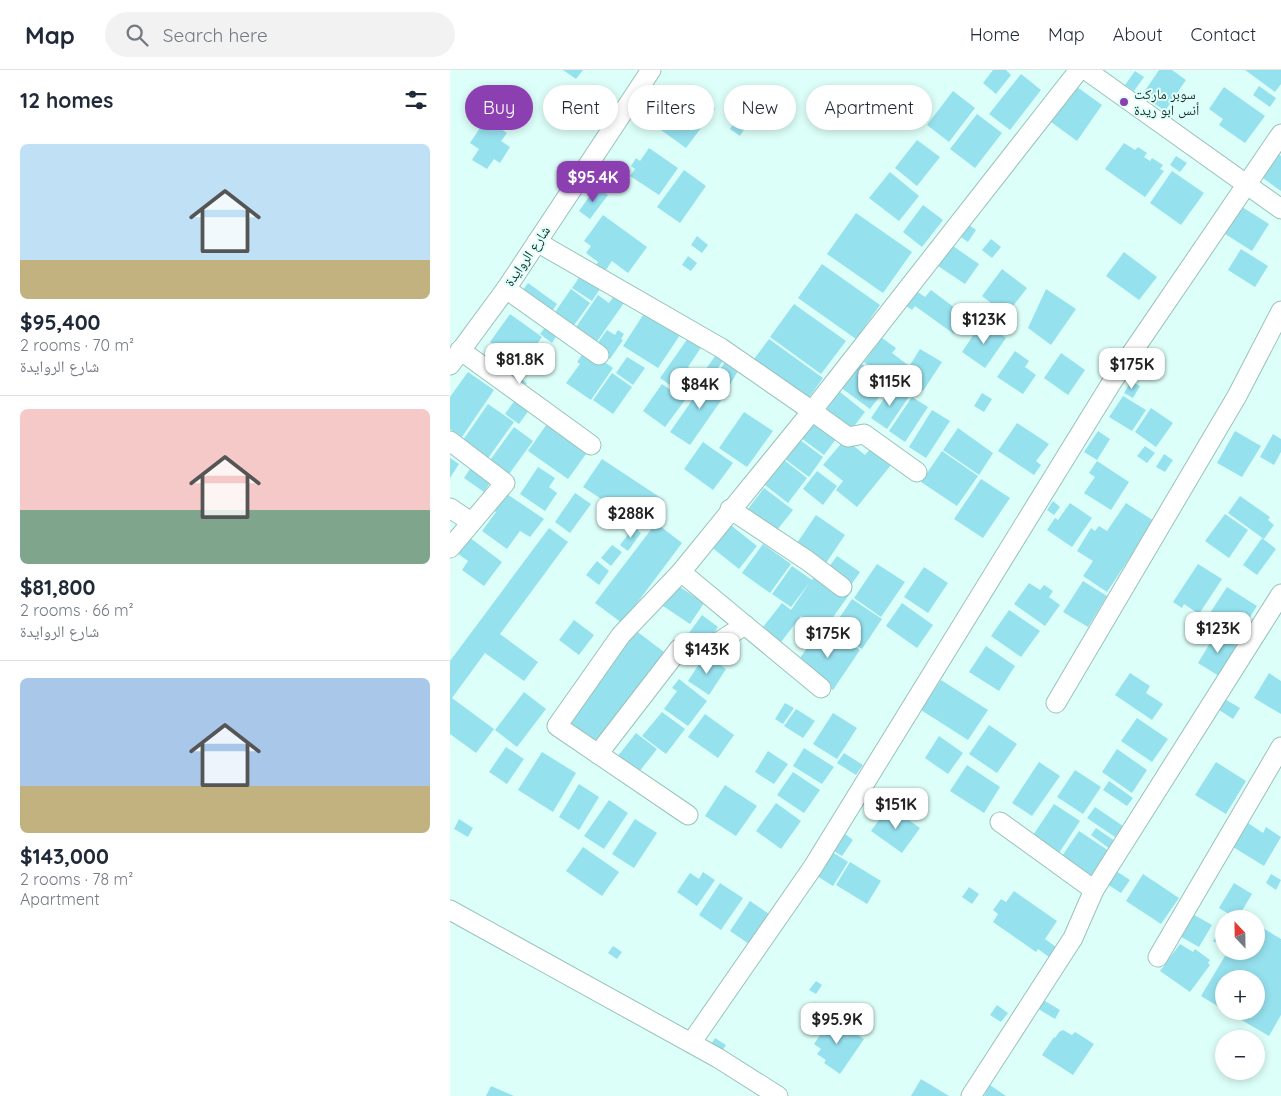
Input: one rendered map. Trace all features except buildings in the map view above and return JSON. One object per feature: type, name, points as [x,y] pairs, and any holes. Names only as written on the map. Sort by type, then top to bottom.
[{"type":"street","points":[[688,815],[557,726],[621,635],[681,572],[730,509],[812,411],[1079,70]]},
{"type":"street","points":[[1086,70],[1281,209]]},
{"type":"street","name":"شارع الروايدة","points":[[455,358],[506,289],[647,72]]},
{"type":"street","points":[[691,1043],[813,867],[1112,382],[1281,134]]},
{"type":"street","points":[[537,242],[721,348],[848,437],[864,434],[917,472]]},
{"type":"street","points":[[506,289],[599,355]]},
{"type":"street","points":[[1056,703],[1237,396],[1281,311]]},
{"type":"street","points":[[455,358],[591,445]]},
{"type":"street","points":[[450,441],[505,483],[450,548]]},
{"type":"street","points":[[450,508],[471,522]]},
{"type":"street","points":[[730,509],[808,561],[842,587]]},
{"type":"street","points":[[681,572],[821,688]]},
{"type":"street","points":[[971,1096],[1072,938],[1094,890],[1281,594]]},
{"type":"street","points":[[598,754],[679,649],[706,650],[744,625]]},
{"type":"street","points":[[1158,958],[1281,747]]},
{"type":"street","points":[[1000,822],[1094,890]]},
{"type":"street","points":[[450,910],[691,1043],[778,1096]]},
{"type":"place","name":"سوبر ماركت أنس ابو ريدة","points":[[1124,102]]}]
